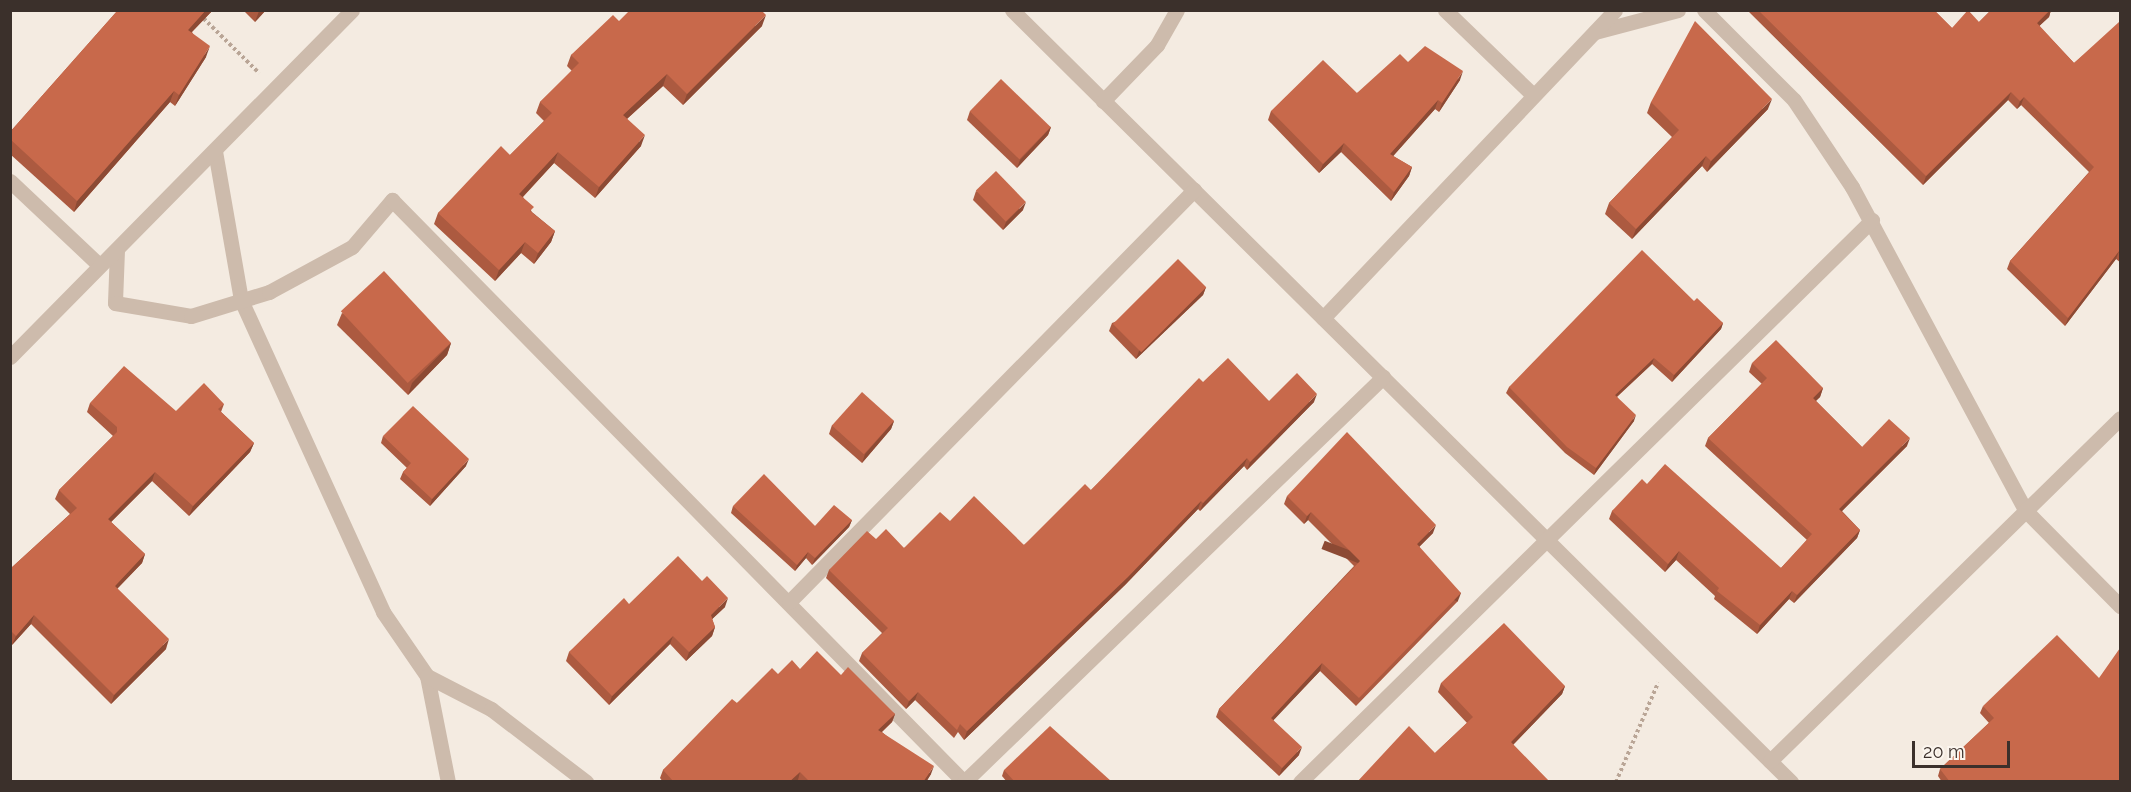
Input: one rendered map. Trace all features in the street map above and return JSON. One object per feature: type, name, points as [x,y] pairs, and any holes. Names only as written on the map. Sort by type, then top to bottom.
[{"type":"street","points":[[10,357],[352,10]]},
{"type":"street","points":[[1012,10],[1791,782]]},
{"type":"street","points":[[1103,101],[1157,45],[1177,10]]},
{"type":"street","points":[[1445,10],[1533,95]]},
{"type":"street","points":[[1323,318],[1615,10]]},
{"type":"street","points":[[1592,32],[1678,10]]},
{"type":"street","points":[[1704,10],[1794,100],[1872,220],[2026,511],[2121,606]]},
{"type":"street","points":[[215,151],[241,300],[382,612],[427,676],[448,782]]},
{"type":"street","points":[[10,181],[99,265]]},
{"type":"street","points":[[789,602],[1194,190]]},
{"type":"street","points":[[117,250],[115,303],[191,316],[269,292],[352,247],[392,200],[964,782],[1383,377]]},
{"type":"street","points":[[1300,782],[1872,220]]},
{"type":"street","points":[[1770,760],[2121,418]]},
{"type":"street","points":[[427,676],[491,709],[586,782]]},
{"type":"path","points":[[195,10],[275,89]]},
{"type":"path","points":[[1616,782],[1667,659]]},
{"type":"building","points":[[118,10],[206,10],[188,30],[210,46],[179,95],[174,91],[77,201],[10,139],[10,132]]},
{"type":"building","points":[[630,10],[761,10],[766,15],[687,94],[667,74],[623,115],[645,135],[599,187],[558,152],[519,194],[534,207],[530,211],[555,231],[538,253],[525,242],[499,270],[438,213],[501,146],[510,155],[552,113],[540,102],[579,63],[571,55],[613,15],[619,21]]},
{"type":"building","points":[[1758,10],[1934,10],[1952,28],[1968,10],[1979,22],[1991,10],[2050,10],[2037,23],[2074,63],[2119,22],[2121,24],[2121,252],[2119,251],[2068,318],[2010,261],[2094,167],[2024,97],[2020,101],[2011,92],[1926,176]]},
{"type":"building","points":[[1695,21],[1772,99],[1711,161],[1706,156],[1636,229],[1609,203],[1679,130],[1651,102]]},
{"type":"building","points":[[1425,46],[1463,71],[1442,103],[1438,100],[1390,154],[1412,167],[1394,192],[1344,143],[1323,164],[1271,111],[1323,60],[1357,93],[1400,54],[1408,62]]},
{"type":"building","points":[[1001,79],[1051,127],[1019,159],[970,111]]},
{"type":"building","points":[[996,171],[1026,202],[1006,221],[976,190]]},
{"type":"building","points":[[1642,250],[1694,301],[1697,298],[1723,323],[1674,375],[1654,358],[1615,395],[1636,415],[1596,468],[1567,447],[1509,387]]},
{"type":"building","points":[[1178,259],[1206,287],[1141,352],[1113,324]]},
{"type":"building","points":[[384,271],[451,343],[408,383],[341,311]]},
{"type":"building","points":[[1776,340],[1823,388],[1813,398],[1862,447],[1889,419],[1910,438],[1839,509],[1860,530],[1797,595],[1792,591],[1760,625],[1717,591],[1719,588],[1679,551],[1668,564],[1612,511],[1642,479],[1647,484],[1665,464],[1781,568],[1812,534],[1708,438],[1767,378],[1752,363]]},
{"type":"building","points":[[1228,358],[1269,401],[1297,373],[1317,394],[1250,462],[1247,458],[1203,503],[1201,501],[1128,577],[967,731],[960,724],[957,730],[918,692],[909,701],[862,653],[888,628],[829,570],[867,531],[876,539],[886,529],[904,548],[940,512],[950,521],[974,496],[1024,545],[1085,484],[1091,490],[1199,378],[1203,382]]},
{"type":"building","points":[[124,366],[176,411],[204,383],[224,404],[218,409],[254,443],[193,506],[155,472],[108,519],[145,554],[115,586],[169,639],[114,695],[34,615],[16,636],[10,633],[10,569],[77,508],[59,490],[117,432],[117,427],[90,403]]},
{"type":"building","points":[[862,392],[894,421],[864,454],[832,425]]},
{"type":"building","points":[[413,406],[469,459],[432,499],[403,472],[411,463],[383,436]]},
{"type":"building","points":[[1347,432],[1436,525],[1417,544],[1461,593],[1359,698],[1322,663],[1271,718],[1302,747],[1282,768],[1219,709],[1360,561],[1311,512],[1307,516],[1287,496]]},
{"type":"building","points":[[764,474],[815,526],[834,505],[852,520],[815,558],[808,552],[797,565],[733,506]]},
{"type":"building","points":[[678,556],[702,581],[707,576],[728,598],[711,615],[715,627],[689,652],[673,636],[612,696],[569,652],[624,598],[629,604]]},
{"type":"building","points":[[1504,623],[1565,686],[1511,742],[1550,782],[1357,782],[1409,726],[1435,753],[1473,717],[1441,683]]},
{"type":"building","points":[[2057,635],[2099,678],[2121,649],[2121,782],[1950,782],[1940,769],[1994,718],[1983,706]]},
{"type":"building","points":[[817,651],[841,675],[848,667],[895,714],[878,730],[934,766],[923,782],[810,782],[800,772],[789,782],[674,782],[663,770],[732,699],[737,703],[772,668],[778,674],[792,660],[800,669]]},
{"type":"building","points":[[1050,726],[1112,782],[1015,782],[1004,770]]}]
